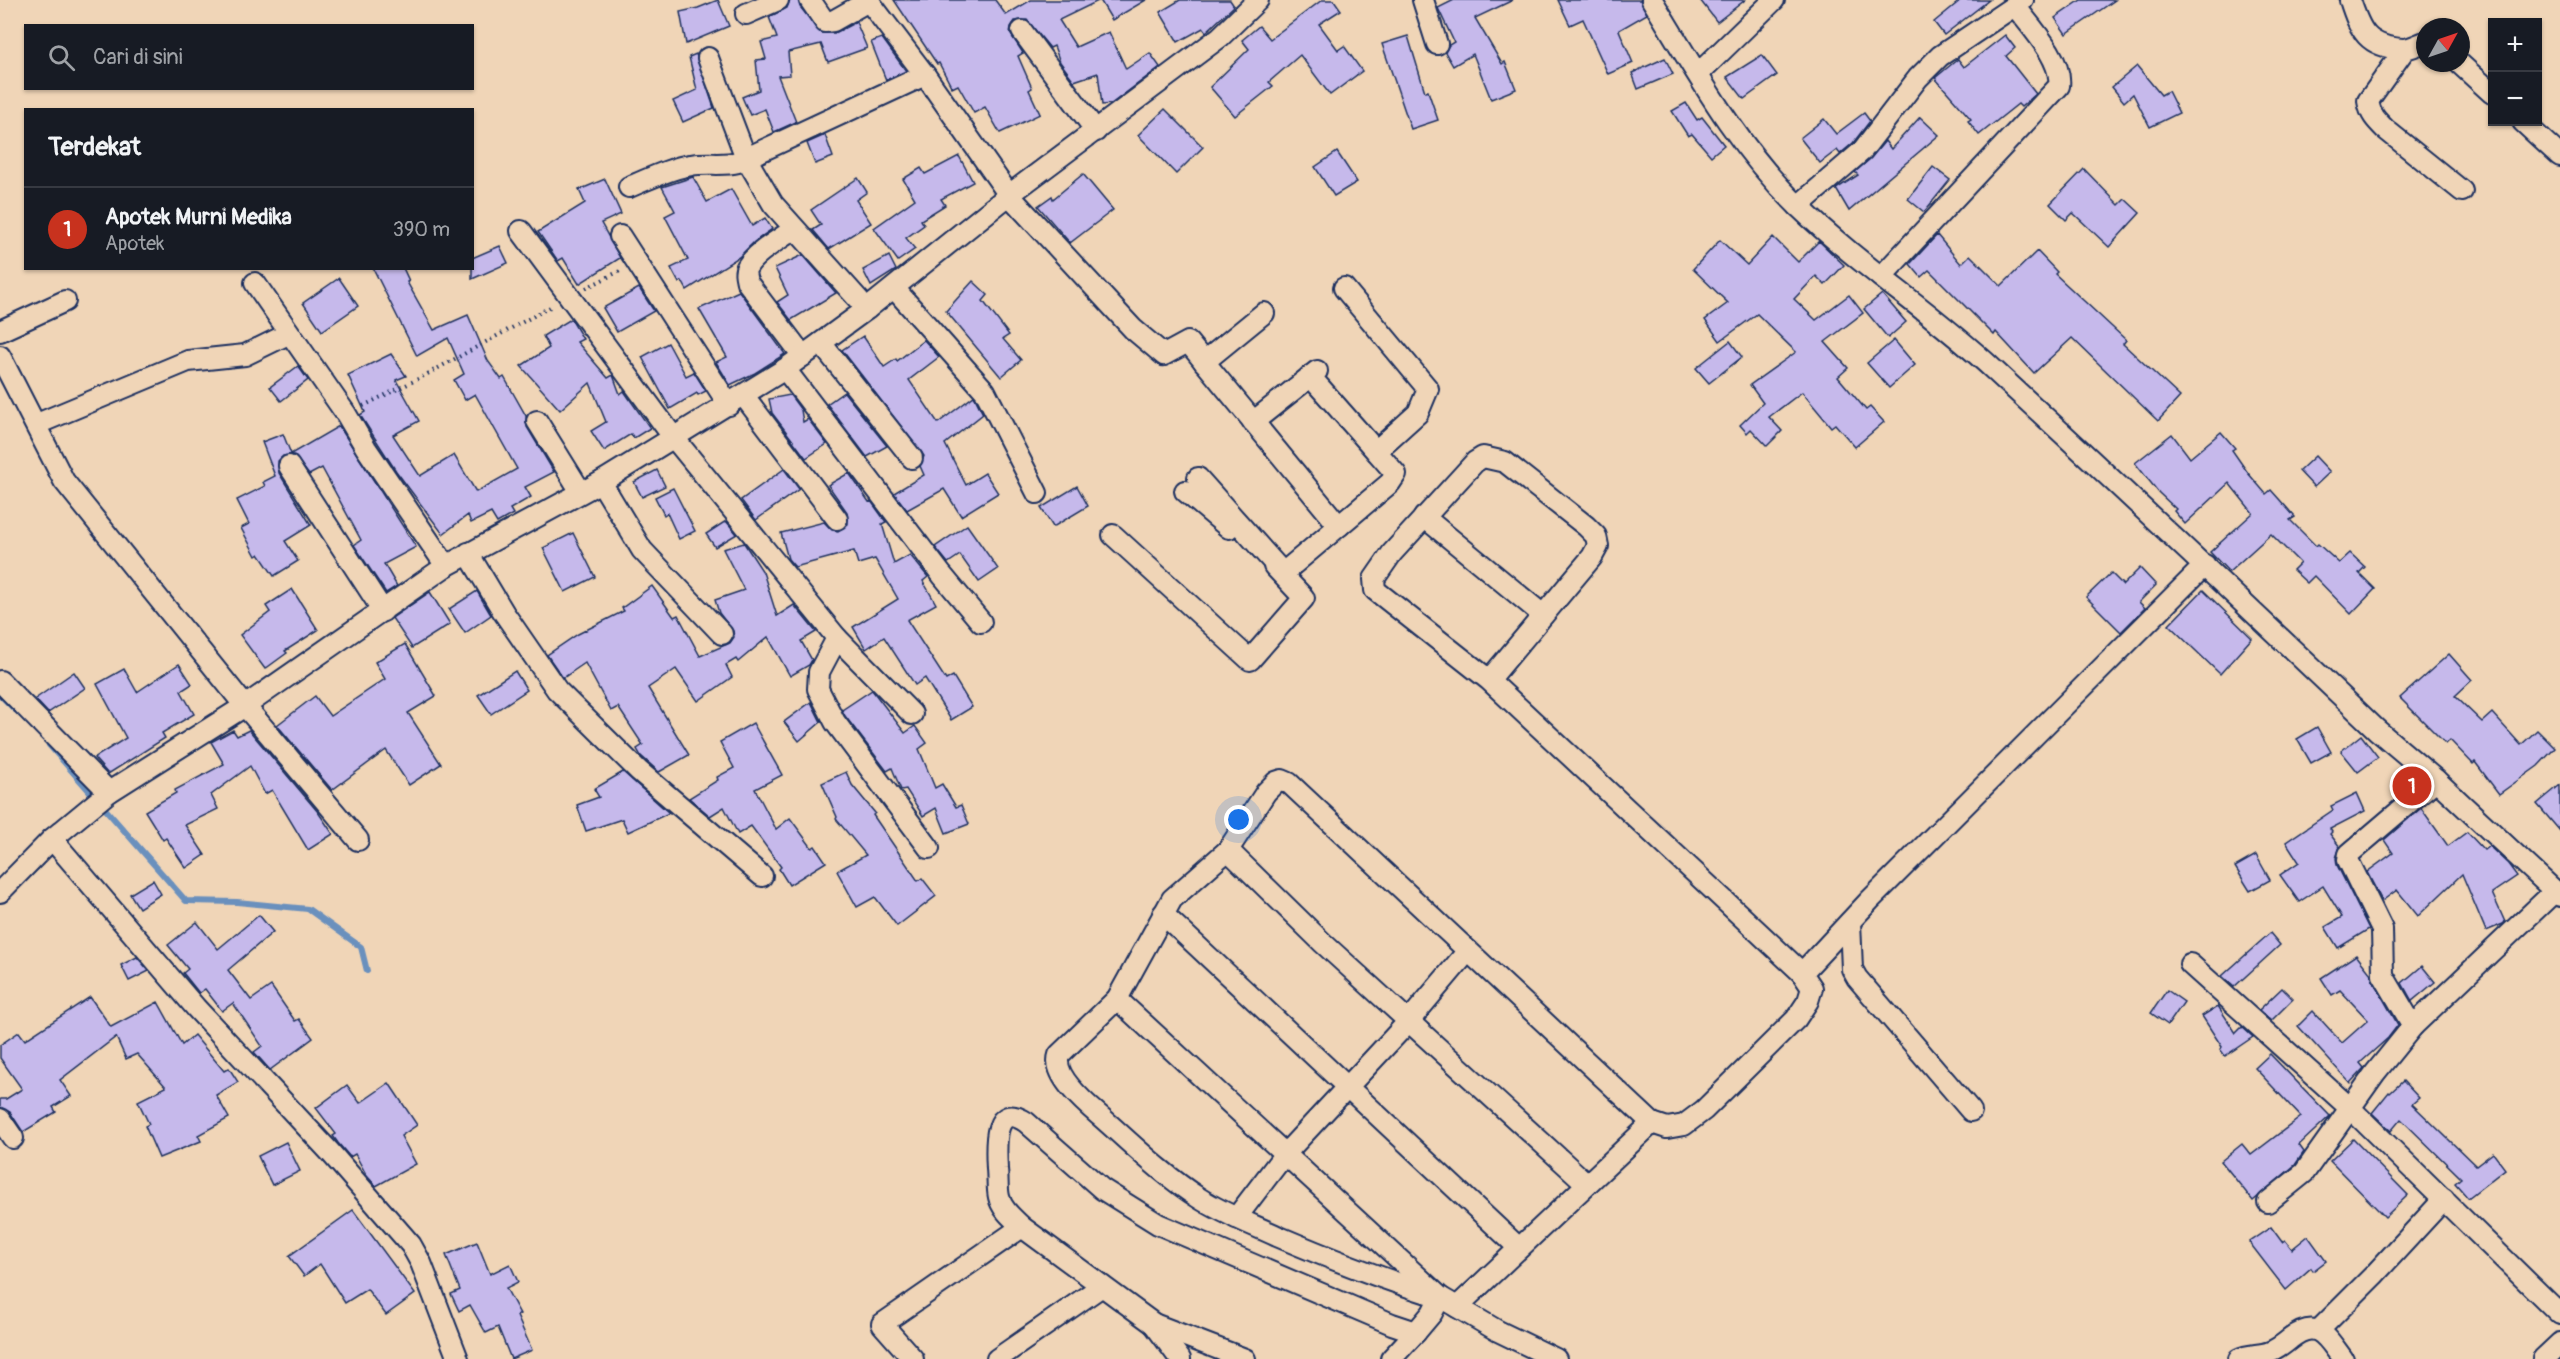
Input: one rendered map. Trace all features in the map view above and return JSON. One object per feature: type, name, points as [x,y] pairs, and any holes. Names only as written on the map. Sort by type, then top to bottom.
[{"type":"street","points":[[746,14],[778,0]]},
{"type":"street","points":[[810,0],[825,22],[833,21],[869,0],[1009,195],[1133,329],[1164,355],[1188,342],[1339,526]]},
{"type":"street","points":[[0,892],[52,839],[107,794],[245,706],[446,566],[601,482],[785,369],[867,309],[1009,195],[1220,37],[1258,0]]},
{"type":"street","points":[[1423,0],[1437,44]]},
{"type":"street","points":[[1652,0],[1732,128],[1755,160],[1798,206],[1985,361],[2205,565],[2369,722],[2436,780],[2557,893],[2413,1026],[2304,1173],[2268,1202]]},
{"type":"street","points":[[1698,74],[1774,0]]},
{"type":"street","points":[[2350,0],[2358,24],[2365,36],[2375,43],[2405,49],[2416,45]]},
{"type":"street","points":[[1798,206],[1862,151],[1918,78],[1940,56],[2019,3],[2061,74],[2058,86],[1881,277]]},
{"type":"street","points":[[1022,31],[1096,131]]},
{"type":"street","points":[[2405,49],[2368,101],[2369,108],[2374,118],[2385,129],[2462,191]]},
{"type":"street","points":[[708,58],[746,158],[773,204],[867,309]]},
{"type":"street","points":[[2469,72],[2488,89]]},
{"type":"street","points":[[629,188],[693,164],[729,165],[925,75]]},
{"type":"street","points":[[2527,126],[2560,156]]},
{"type":"street","points":[[794,229],[762,252],[747,267],[745,275],[803,356]]},
{"type":"street","points":[[521,231],[674,438],[837,638],[912,714]]},
{"type":"street","points":[[620,236],[636,263],[736,401],[837,519]]},
{"type":"street","points":[[255,282],[288,334],[346,414],[366,448],[446,566]]},
{"type":"street","points":[[894,288],[985,391],[1038,493]]},
{"type":"street","points":[[1344,288],[1428,388],[1418,413],[1376,452]]},
{"type":"street","points":[[0,331],[65,301]]},
{"type":"street","points":[[1204,362],[1264,313]]},
{"type":"street","points":[[37,424],[188,361],[244,355],[288,334]]},
{"type":"street","points":[[821,343],[912,458]]},
{"type":"street","points":[[0,356],[37,424],[64,481],[245,706],[358,840]]},
{"type":"street","points":[[785,369],[942,575],[981,622]]},
{"type":"street","points":[[1253,422],[1314,373],[1396,474],[1390,483],[1283,573]]},
{"type":"street","points":[[537,422],[581,492]]},
{"type":"street","points":[[1489,680],[1592,557],[1598,546],[1596,536],[1586,526],[1505,462],[1483,457],[1392,553],[1374,579],[1375,590],[1489,680],[1802,973],[1812,988],[1808,1001],[1796,1019],[1704,1110],[1684,1125],[1667,1128],[1652,1124],[1289,783],[1282,780],[1271,786],[1228,850],[1172,899],[1117,999],[1059,1055],[1056,1063],[1059,1072],[1087,1105],[1172,1178],[1199,1198],[1236,1218],[1388,1281],[1556,1359]]},
{"type":"street","points":[[289,466],[383,610]]},
{"type":"street","points":[[601,482],[642,550],[722,634]]},
{"type":"street","points":[[1113,535],[1250,660],[1304,597],[1283,573],[1191,484]]},
{"type":"street","points":[[1424,517],[1543,615]]},
{"type":"street","points":[[468,553],[504,612],[557,690],[639,771],[762,876]]},
{"type":"street","points":[[1802,973],[2205,565]]},
{"type":"street","points":[[837,638],[819,672],[818,688],[835,722],[929,848]]},
{"type":"street","points":[[0,681],[107,794]]},
{"type":"street","points":[[2413,1026],[2383,975],[2382,929],[2349,860],[2349,854],[2436,780]]},
{"type":"street","points":[[52,839],[196,1008],[330,1152],[411,1245],[421,1263],[458,1359]]},
{"type":"street","points":[[1228,850],[1323,943],[1586,1183]]},
{"type":"street","points":[[1163,915],[1520,1248]]},
{"type":"street","points":[[1850,922],[1852,969],[1857,978],[1971,1111]]},
{"type":"street","points":[[1236,1218],[1284,1155],[1408,1021],[1467,952]]},
{"type":"street","points":[[2190,964],[2350,1108],[2560,1314]]},
{"type":"street","points":[[1117,999],[1442,1305]]},
{"type":"street","points":[[1245,1359],[1154,1324],[1022,1227],[1005,1210],[999,1197],[996,1141],[1003,1120],[1008,1116],[1016,1116],[1026,1122],[1102,1189],[1158,1224],[1381,1320],[1416,1332]]},
{"type":"street","points":[[0,1119],[13,1138]]},
{"type":"street","points":[[1391,1359],[1442,1305],[1520,1248],[1586,1183],[1652,1124]]},
{"type":"street","points":[[2319,1330],[2374,1275],[2444,1199]]},
{"type":"street","points":[[913,1359],[882,1324],[1022,1227]]},
{"type":"street","points":[[997,1359],[1102,1286]]},
{"type":"street","points":[[1154,1324],[1180,1359]]},
{"type":"street","points":[[2239,1359],[2248,1354],[2269,1353],[2302,1329],[2319,1330],[2343,1359]]},
{"type":"street","points":[[2543,1359],[2560,1343]]},
{"type":"path","points":[[346,414],[420,378],[636,263]]},
{"type":"building","points":[[718,0],[729,26],[686,44],[680,12]]},
{"type":"building","points":[[790,0],[798,0],[800,7],[821,33],[835,33],[856,22],[867,48],[828,62],[821,44],[788,52],[790,75],[778,76],[796,122],[774,132],[765,109],[750,115],[742,97],[759,90],[756,60],[766,59],[761,42],[777,38],[769,17],[787,8]]},
{"type":"building","points":[[894,0],[995,0],[1006,15],[1031,0],[1100,0],[1059,20],[1076,47],[1109,32],[1126,69],[1150,53],[1160,67],[1111,104],[1102,105],[1098,73],[1074,81],[1060,62],[1054,46],[1050,48],[1027,20],[1015,21],[1010,33],[1023,53],[1018,56],[1040,114],[1000,133],[985,107],[974,113],[958,85],[952,88],[939,63],[937,64]]},
{"type":"building","points":[[1100,0],[1146,0],[1112,20]]},
{"type":"building","points":[[1180,0],[1230,0],[1234,6],[1206,32],[1203,28],[1178,42],[1160,12]]},
{"type":"building","points":[[1322,0],[1334,0],[1341,10],[1319,24],[1338,50],[1344,46],[1362,71],[1330,95],[1300,55],[1269,82],[1273,86],[1235,116],[1210,87],[1249,49],[1242,40],[1259,26],[1270,39]]},
{"type":"building","points":[[1454,0],[1513,0],[1475,18],[1502,64],[1505,62],[1516,89],[1491,99],[1473,54],[1453,66],[1445,52],[1454,42],[1438,8]]},
{"type":"building","points":[[1558,0],[1640,0],[1647,14],[1619,30],[1633,63],[1608,74],[1583,19],[1570,25]]},
{"type":"building","points":[[1700,0],[1745,0],[1717,22]]},
{"type":"building","points":[[1961,0],[1989,0],[1944,35],[1934,22]]},
{"type":"building","points":[[2081,0],[2115,0],[2066,34],[2055,18]]},
{"type":"building","points":[[2005,35],[2015,48],[2006,56],[2036,94],[2021,107],[2018,104],[1979,135],[1968,121],[1971,119],[1935,78],[1958,59],[1964,67]]},
{"type":"building","points":[[1408,36],[1425,92],[1428,91],[1438,120],[1411,129],[1382,44]]},
{"type":"building","points":[[882,38],[906,71],[886,80],[871,42]]},
{"type":"building","points":[[696,54],[714,108],[683,122],[673,101],[697,90],[689,57]]},
{"type":"building","points":[[1762,55],[1777,75],[1744,99],[1727,77]]},
{"type":"building","points":[[1665,58],[1673,74],[1638,89],[1632,73]]},
{"type":"building","points":[[2137,66],[2161,95],[2168,91],[2179,113],[2150,127],[2133,94],[2124,102],[2112,87]]},
{"type":"building","points":[[1686,103],[1697,120],[1702,117],[1724,145],[1711,156],[1692,134],[1688,136],[1672,111]]},
{"type":"building","points":[[1165,109],[1203,147],[1176,174],[1138,135]]},
{"type":"building","points":[[1864,113],[1870,121],[1853,143],[1840,154],[1837,150],[1820,163],[1800,138],[1824,119],[1836,134]]},
{"type":"building","points":[[1920,117],[1939,135],[1849,211],[1836,189],[1858,175],[1855,172],[1885,141],[1891,149]]},
{"type":"building","points":[[825,135],[833,157],[815,164],[807,143]]},
{"type":"building","points":[[1337,152],[1357,182],[1334,196],[1315,167]]},
{"type":"building","points":[[959,156],[973,182],[941,199],[945,205],[921,220],[924,225],[906,238],[915,249],[898,261],[874,228],[915,199],[903,179],[921,168],[925,174]]},
{"type":"building","points":[[1933,167],[1950,180],[1924,212],[1908,199]]},
{"type":"building","points":[[2084,169],[2119,205],[2125,199],[2140,213],[2109,247],[2073,213],[2066,220],[2050,204]]},
{"type":"building","points":[[1083,174],[1113,210],[1070,243],[1038,206],[1052,196],[1053,199]]},
{"type":"building","points":[[693,177],[707,202],[731,189],[752,226],[765,218],[772,229],[739,257],[687,290],[682,281],[679,283],[671,268],[688,260],[665,216],[675,211],[662,187]]},
{"type":"building","points":[[858,178],[867,192],[856,200],[871,223],[829,249],[813,230],[821,225],[811,210]]},
{"type":"building","points":[[605,179],[621,214],[601,223],[620,258],[579,284],[563,258],[558,261],[538,232],[585,203],[579,190]]},
{"type":"building","points":[[1937,235],[1961,264],[1970,255],[2001,286],[2037,251],[2057,272],[2055,274],[2126,340],[2123,344],[2180,397],[2158,421],[2072,338],[2034,373],[1996,332],[1994,335],[1929,270],[1921,277],[1910,264]]},
{"type":"building","points":[[1773,237],[1798,262],[1819,241],[1844,265],[1825,285],[1816,276],[1794,299],[1816,320],[1849,295],[1863,313],[1825,342],[1848,368],[1838,377],[1866,410],[1870,407],[1884,422],[1855,447],[1835,424],[1831,427],[1802,392],[1769,417],[1782,431],[1767,446],[1751,429],[1747,433],[1740,425],[1763,403],[1750,385],[1796,352],[1757,314],[1720,341],[1705,320],[1728,303],[1693,269],[1720,240],[1747,265]]},
{"type":"building","points":[[500,246],[508,263],[472,279],[474,257]]},
{"type":"building","points":[[803,255],[836,293],[791,320],[777,302],[788,295],[775,268]]},
{"type":"building","points":[[889,256],[896,270],[871,286],[863,270]]},
{"type":"building","points":[[374,270],[404,270],[409,281],[407,282],[434,330],[468,315],[488,361],[501,379],[504,377],[526,416],[527,427],[554,472],[525,487],[531,497],[510,509],[513,514],[497,523],[491,513],[471,523],[468,515],[443,534],[396,471],[360,415],[365,412],[348,375],[391,354],[406,376],[396,380],[419,421],[393,435],[420,476],[454,455],[476,492],[517,469],[475,394],[465,400],[454,380],[464,374],[448,338],[417,356]]},
{"type":"building","points":[[339,278],[358,306],[322,331],[303,303]]},
{"type":"building","points":[[973,281],[988,295],[983,301],[1009,335],[1003,339],[1021,360],[1001,377],[946,311]]},
{"type":"building","points":[[639,288],[654,311],[617,332],[603,308]]},
{"type":"building","points":[[739,291],[785,354],[755,373],[730,385],[716,362],[727,357],[699,309]]},
{"type":"building","points":[[1882,294],[1906,322],[1888,338],[1864,309]]},
{"type":"building","points":[[571,319],[583,339],[577,342],[608,378],[613,375],[620,394],[624,391],[650,428],[634,438],[631,434],[604,451],[591,431],[606,422],[590,383],[560,410],[521,366],[549,348],[543,336]]},
{"type":"building","points":[[863,336],[884,367],[896,359],[897,361],[924,340],[939,357],[909,380],[938,423],[974,396],[983,414],[945,444],[966,485],[985,473],[998,493],[961,516],[944,489],[907,510],[894,493],[924,475],[920,466],[924,456],[842,350]]},
{"type":"building","points":[[1894,340],[1915,365],[1889,388],[1867,363]]},
{"type":"building","points":[[1730,341],[1742,357],[1709,383],[1696,368]]},
{"type":"building","points":[[668,343],[686,376],[694,372],[706,391],[698,395],[697,393],[670,409],[642,357]]},
{"type":"building","points":[[298,366],[308,380],[281,401],[270,387]]},
{"type":"building","points":[[844,392],[887,446],[867,457],[827,404]]},
{"type":"building","points":[[790,395],[801,410],[803,422],[808,419],[827,444],[806,458],[772,413],[769,399]]},
{"type":"building","points":[[339,426],[416,547],[384,564],[397,586],[386,593],[354,545],[361,540],[322,468],[309,475],[294,455],[283,456],[278,461],[279,473],[311,525],[285,541],[298,561],[274,576],[259,554],[256,556],[241,528],[249,524],[237,500],[265,486],[263,482],[275,476],[262,442],[283,434],[291,454]]},
{"type":"building","points":[[2221,432],[2235,448],[2232,450],[2248,473],[2266,494],[2271,490],[2295,517],[2290,520],[2316,546],[2318,544],[2339,563],[2350,553],[2365,567],[2359,573],[2375,589],[2351,614],[2314,576],[2307,583],[2293,570],[2300,563],[2271,534],[2229,572],[2210,552],[2253,513],[2229,483],[2185,524],[2174,511],[2176,509],[2159,493],[2135,463],[2172,434],[2190,458]]},
{"type":"building","points":[[2315,456],[2330,472],[2314,487],[2299,471]]},
{"type":"building","points":[[784,469],[799,489],[756,520],[741,500]]},
{"type":"building","points":[[657,470],[665,486],[642,497],[634,482]]},
{"type":"building","points":[[849,473],[886,522],[882,524],[894,564],[910,555],[928,577],[923,581],[936,604],[907,620],[946,680],[953,676],[972,707],[951,720],[925,678],[915,685],[884,637],[866,649],[853,627],[898,599],[875,559],[858,564],[854,551],[795,567],[788,559],[781,533],[824,522],[832,530],[838,531],[848,524],[847,512],[828,485]]},
{"type":"building","points":[[1077,486],[1088,506],[1053,527],[1041,508]]},
{"type":"building","points":[[673,488],[695,531],[679,539],[667,513],[664,515],[655,497]]},
{"type":"building","points":[[726,521],[737,534],[715,547],[706,534]]},
{"type":"building","points":[[967,525],[998,569],[979,582],[960,555],[948,563],[935,547]]},
{"type":"building","points":[[573,533],[595,577],[565,592],[543,548]]},
{"type":"building","points":[[744,543],[763,572],[777,616],[794,605],[816,632],[801,641],[812,660],[809,665],[790,676],[768,637],[738,662],[736,659],[726,665],[732,677],[698,701],[676,669],[648,688],[689,755],[659,772],[641,756],[637,749],[643,745],[618,707],[611,711],[585,663],[563,678],[547,655],[578,634],[624,611],[622,608],[652,586],[674,617],[678,615],[700,656],[730,643],[734,637],[733,631],[719,613],[715,600],[744,590],[723,549]]},
{"type":"building","points":[[2140,568],[2156,585],[2139,602],[2145,608],[2121,632],[2086,597],[2111,573],[2123,585]]},
{"type":"building","points":[[292,589],[318,630],[285,651],[287,653],[265,669],[240,635],[270,612],[266,606]]},
{"type":"building","points":[[2203,590],[2252,638],[2220,674],[2169,625]]},
{"type":"building","points":[[477,591],[491,615],[465,633],[449,609]]},
{"type":"building","points":[[430,592],[450,624],[412,648],[392,618]]},
{"type":"building","points":[[405,644],[436,696],[408,713],[441,764],[409,785],[386,750],[332,790],[277,725],[315,696],[330,716],[385,679],[375,662]]},
{"type":"building","points":[[2449,654],[2472,680],[2455,696],[2482,722],[2492,713],[2521,745],[2537,730],[2555,748],[2538,766],[2499,794],[2475,762],[2473,764],[2450,740],[2446,744],[2400,698]]},
{"type":"building","points":[[179,664],[192,684],[181,691],[194,714],[162,733],[165,738],[108,774],[94,758],[126,738],[97,684],[124,669],[137,692]]},
{"type":"building","points":[[515,671],[527,690],[491,714],[478,695]]},
{"type":"building","points":[[74,672],[85,688],[48,713],[35,699]]},
{"type":"building","points":[[872,690],[905,733],[915,726],[927,743],[919,749],[935,788],[942,784],[956,807],[961,805],[969,824],[946,833],[936,808],[923,816],[906,789],[901,790],[892,768],[887,771],[845,716],[842,710]]},
{"type":"building","points":[[811,702],[821,722],[799,741],[784,722]]},
{"type":"building","points":[[753,723],[782,775],[755,789],[776,829],[790,818],[812,848],[815,846],[826,862],[789,885],[779,869],[781,867],[751,826],[738,834],[724,807],[710,816],[689,798],[718,780],[717,777],[734,768],[720,742]]},
{"type":"building","points":[[2317,727],[2331,752],[2311,763],[2297,739]]},
{"type":"building","points":[[233,730],[237,736],[249,730],[318,812],[333,834],[308,850],[272,790],[265,794],[250,766],[211,795],[218,809],[185,825],[205,855],[186,868],[166,838],[163,840],[145,811],[176,793],[175,790],[224,764],[211,742]]},
{"type":"building","points":[[2361,735],[2378,757],[2358,772],[2341,751]]},
{"type":"building","points":[[623,772],[669,813],[628,832],[622,819],[586,831],[577,805],[599,797],[594,789]]},
{"type":"building","points":[[846,772],[852,785],[875,813],[873,815],[918,881],[922,878],[936,896],[897,926],[875,897],[857,907],[837,871],[866,855],[836,819],[822,783]]},
{"type":"building","points":[[2560,785],[2560,831],[2537,804]]},
{"type":"building","points":[[2357,793],[2365,811],[2330,829],[2332,832],[2330,834],[2340,847],[2336,858],[2337,865],[2369,929],[2338,948],[2325,927],[2342,917],[2323,886],[2299,902],[2280,875],[2299,862],[2286,842],[2333,810],[2331,806]]},
{"type":"building","points":[[2421,808],[2448,846],[2467,832],[2484,850],[2489,846],[2517,876],[2492,893],[2505,922],[2503,924],[2486,931],[2462,874],[2418,916],[2397,890],[2382,901],[2367,872],[2393,853],[2384,840]]},
{"type":"building","points":[[2256,855],[2270,880],[2250,891],[2235,867]]},
{"type":"building","points":[[153,880],[161,894],[139,908],[130,894]]},
{"type":"building","points":[[259,915],[273,932],[228,970],[251,1000],[271,986],[295,1021],[299,1019],[313,1038],[270,1070],[254,1052],[262,1046],[233,1003],[222,1011],[205,989],[199,993],[183,973],[188,969],[168,945],[197,922],[218,949]]},
{"type":"building","points":[[2270,933],[2280,945],[2234,987],[2222,976]]},
{"type":"building","points":[[2356,955],[2371,974],[2398,1025],[2388,1038],[2360,1063],[2364,1068],[2350,1083],[2298,1026],[2313,1011],[2342,1043],[2368,1020],[2340,990],[2332,995],[2321,978]]},
{"type":"building","points":[[137,957],[149,971],[129,981],[121,965]]},
{"type":"building","points":[[2422,966],[2435,982],[2412,1001],[2402,983]]},
{"type":"building","points":[[2282,988],[2293,999],[2271,1021],[2259,1010]]},
{"type":"building","points":[[2167,990],[2184,1002],[2168,1025],[2151,1013]]},
{"type":"building","points":[[90,997],[111,1027],[158,1002],[182,1045],[194,1035],[224,1071],[229,1068],[238,1082],[216,1095],[229,1118],[198,1135],[201,1141],[159,1158],[145,1126],[149,1124],[138,1101],[166,1087],[137,1054],[126,1059],[116,1037],[60,1080],[71,1096],[53,1107],[56,1112],[23,1132],[10,1112],[0,1107],[0,1099],[6,1099],[22,1089],[0,1058],[0,1045],[19,1032],[25,1040]]},
{"type":"building","points":[[2218,1006],[2236,1033],[2242,1027],[2253,1037],[2225,1056],[2220,1049],[2222,1047],[2202,1016]]},
{"type":"building","points":[[2270,1054],[2330,1116],[2299,1145],[2304,1152],[2295,1165],[2253,1201],[2221,1161],[2242,1144],[2251,1155],[2301,1117],[2255,1068]]},
{"type":"building","points":[[2403,1081],[2419,1098],[2412,1104],[2476,1166],[2493,1153],[2505,1169],[2468,1198],[2455,1183],[2461,1178],[2401,1119],[2391,1131],[2372,1113],[2389,1092]]},
{"type":"building","points":[[389,1083],[417,1125],[401,1136],[416,1164],[376,1186],[367,1176],[355,1154],[350,1157],[338,1143],[333,1136],[336,1134],[316,1108],[347,1085],[360,1103]]},
{"type":"building","points":[[2353,1139],[2408,1195],[2385,1217],[2330,1161]]},
{"type":"building","points":[[286,1142],[300,1171],[272,1185],[258,1156]]},
{"type":"building","points":[[353,1210],[415,1294],[386,1315],[367,1289],[345,1303],[320,1264],[304,1276],[289,1256]]},
{"type":"building","points":[[2271,1227],[2282,1242],[2285,1240],[2292,1249],[2308,1236],[2326,1261],[2313,1271],[2311,1268],[2286,1290],[2249,1242]]},
{"type":"building","points":[[477,1242],[490,1274],[510,1264],[518,1282],[506,1288],[520,1314],[517,1316],[532,1350],[511,1359],[498,1327],[486,1333],[470,1305],[459,1311],[451,1294],[460,1290],[446,1255]]},
{"type":"waterway","points":[[0,695],[15,710]]},
{"type":"waterway","points":[[49,745],[186,901],[237,902],[308,909],[361,947],[367,971]]},
{"type":"place","name":"Apotek Murni Medika","points":[[2412,786]]}]
